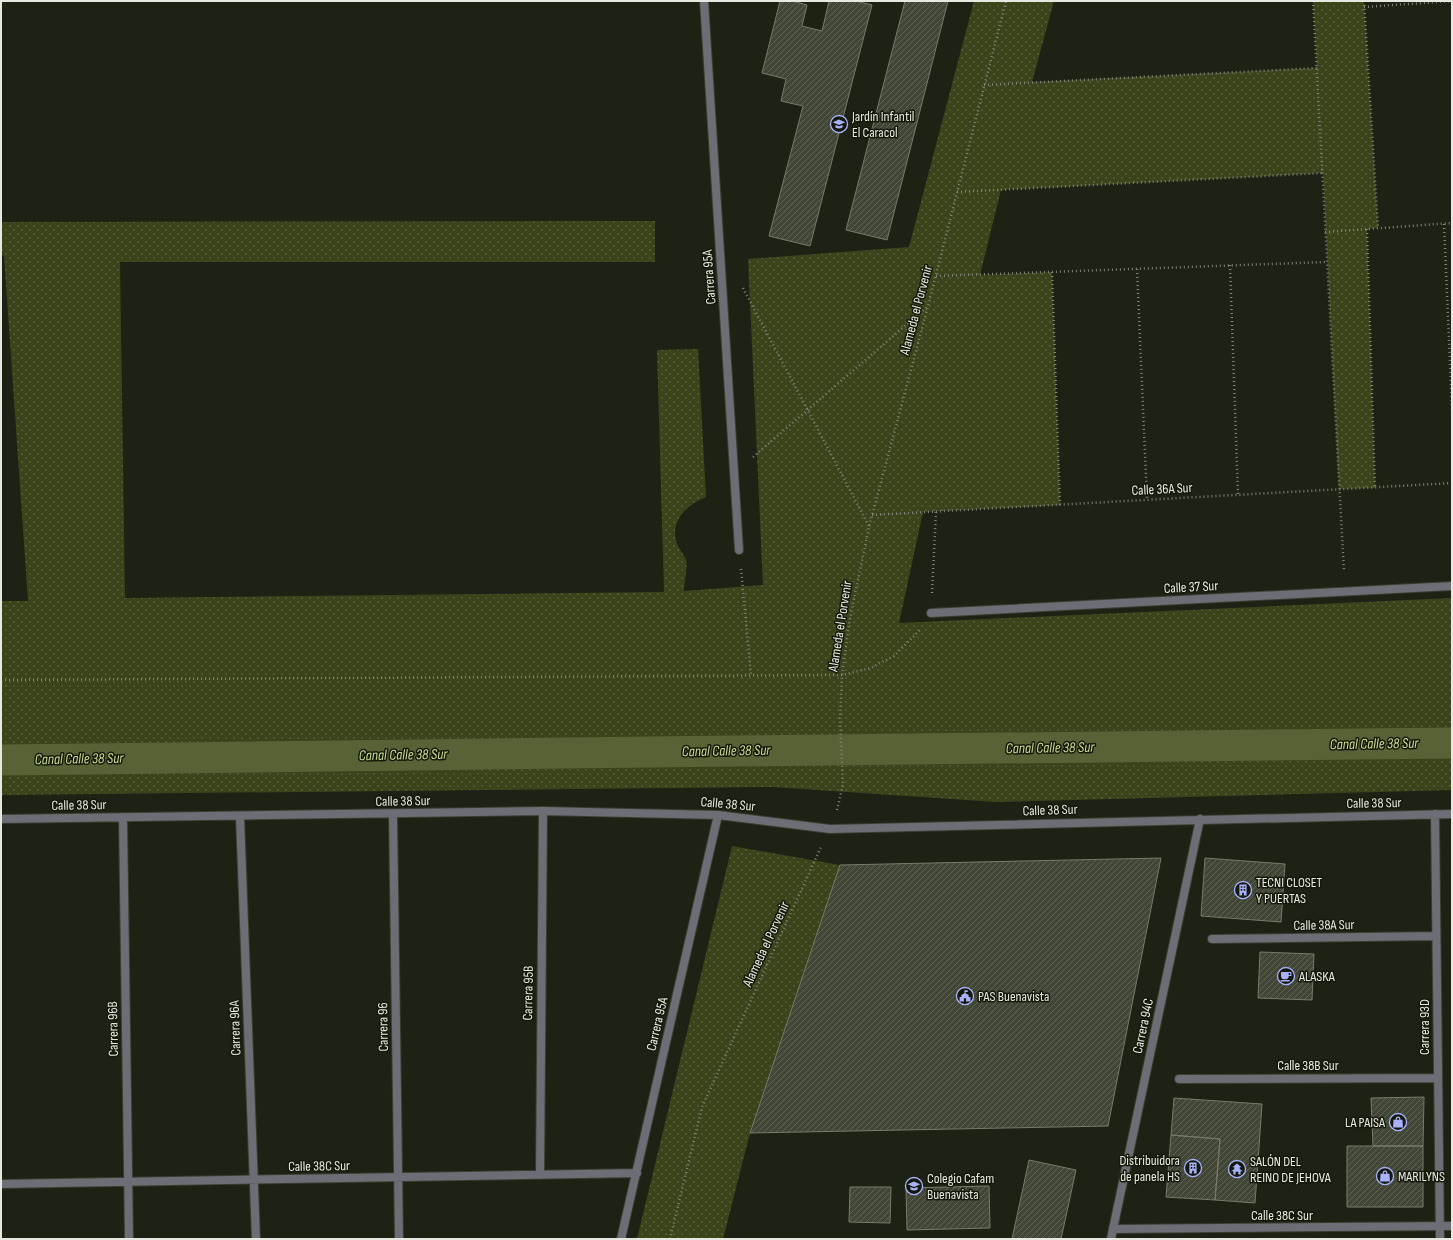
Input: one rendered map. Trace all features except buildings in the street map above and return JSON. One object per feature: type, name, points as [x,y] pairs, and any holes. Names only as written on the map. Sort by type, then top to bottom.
[{"type":"street","name":"Carrera 95A","points":[[704,1],[739,550]]},
{"type":"street","name":"Calle 37 Sur","points":[[931,613],[1452,586]]},
{"type":"street","name":"Calle 38 Sur","points":[[1,819],[543,812],[718,815],[830,829],[1452,814]]},
{"type":"street","name":"Carrera 95B","points":[[540,1175],[543,812]]},
{"type":"street","name":"Carrera 96","points":[[393,814],[399,1239]]},
{"type":"street","name":"Carrera 93D","points":[[1435,814],[1440,1239]]},
{"type":"street","name":"Carrera 95A","points":[[621,1239],[718,815]]},
{"type":"street","name":"Carrera 96A","points":[[240,817],[256,1239]]},
{"type":"street","name":"Carrera 96B","points":[[123,818],[129,1239]]},
{"type":"street","name":"Carrera 94C","points":[[1110,1239],[1200,819]]},
{"type":"street","name":"Calle 38A Sur","points":[[1212,939],[1436,936]]},
{"type":"street","name":"Calle 38B Sur","points":[[1179,1079],[1437,1078]]},
{"type":"street","name":"Calle 38C Sur","points":[[1,1184],[636,1173]]},
{"type":"street","name":"Calle 38C Sur","points":[[1113,1229],[1452,1226]]},
{"type":"path","name":"Alameda el Porvenir","points":[[670,1239],[702,1107],[830,829],[838,807],[843,785],[840,719],[842,675],[850,618],[872,515],[936,276],[1006,1]]},
{"type":"path","points":[[1314,1],[1345,592]]},
{"type":"path","points":[[1364,1],[1378,228]]},
{"type":"path","points":[[1364,7],[1452,1]]},
{"type":"path","points":[[984,85],[1317,68]]},
{"type":"path","points":[[957,192],[1323,173]]},
{"type":"path","points":[[1325,232],[1452,223]]},
{"type":"path","points":[[1444,224],[1452,409]]},
{"type":"path","points":[[1367,229],[1375,488]]},
{"type":"path","points":[[936,276],[1327,262]]},
{"type":"path","points":[[1230,265],[1238,495]]},
{"type":"path","points":[[1137,269],[1147,500]]},
{"type":"path","points":[[1052,272],[1060,505]]},
{"type":"path","points":[[742,285],[869,527]]},
{"type":"path","points":[[734,474],[807,409],[928,306]]},
{"type":"path","name":"Calle 36A Sur","points":[[872,515],[1452,483]]},
{"type":"path","points":[[1,680],[842,675],[871,668],[894,656],[923,627],[931,613],[936,512]]},
{"type":"path","points":[[739,550],[751,675]]},
{"type":"green space","points":[[974,1],[1054,1],[1032,82],[1317,68],[1313,1],[1364,1],[1378,228],[1367,229],[1375,488],[1339,489],[1323,173],[1001,190],[980,275],[1052,272],[1060,505],[923,512],[899,623],[1452,598],[1452,790],[996,802],[773,787],[1,795],[1,601],[28,601],[4,256],[1,255],[1,222],[655,221],[655,262],[120,262],[125,598],[664,592],[657,350],[698,349],[706,497],[692,504],[681,514],[675,528],[677,544],[686,560],[684,591],[763,585],[748,259],[909,247]]},
{"type":"green space","points":[[732,846],[840,865],[750,1133],[723,1239],[637,1239]]},
{"type":"waterway","name":"Canal Calle 38 Sur","points":[[1,760],[1452,743]]},
{"type":"place","name":"Jardín Infantil El Caracol","points":[[839,124]]},
{"type":"place","name":"TECNI CLOSET Y PUERTAS","points":[[1243,890]]},
{"type":"place","name":"ALASKA","points":[[1286,976]]},
{"type":"place","name":"PAS Buenavista","points":[[965,996]]},
{"type":"place","name":"LA PAISA","points":[[1398,1122]]},
{"type":"place","name":"Distribuidora de panela HS","points":[[1193,1168]]},
{"type":"place","name":"SALÓN DEL REINO DE JEHOVA","points":[[1237,1169]]},
{"type":"place","name":"MARILYNS","points":[[1385,1176]]},
{"type":"place","name":"Colegio Cafam Buenavista","points":[[914,1186]]}]
